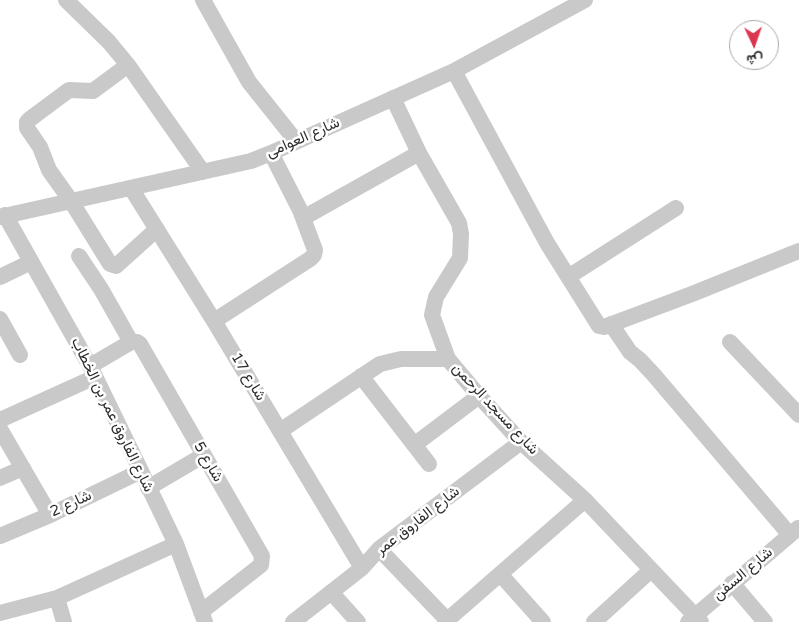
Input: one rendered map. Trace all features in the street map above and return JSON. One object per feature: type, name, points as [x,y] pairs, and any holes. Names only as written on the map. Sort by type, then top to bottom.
[{"type":"street","points":[[66,0],[109,42],[128,65],[203,172]]},
{"type":"street","points":[[203,0],[249,82],[296,141]]},
{"type":"street","name":"شارع العوامى","points":[[3,216],[251,161],[271,154],[296,141],[454,71],[585,0]]},
{"type":"street","points":[[128,65],[93,91],[69,90],[27,122],[27,128],[40,147],[49,170],[71,201],[110,264],[114,266],[119,264],[157,229]]},
{"type":"street","points":[[454,71],[547,243],[597,324],[601,327],[700,291],[799,251]]},
{"type":"street","name":"شارع مسجد الرحمن","points":[[393,98],[419,153],[459,222],[462,234],[460,258],[436,297],[432,315],[448,359],[521,442],[585,500],[695,620]]},
{"type":"street","points":[[302,218],[419,153]]},
{"type":"street","points":[[214,321],[314,255],[315,250],[300,210],[271,154]]},
{"type":"street","name":"شارع 17","points":[[132,188],[362,568]]},
{"type":"street","points":[[568,277],[676,208]]},
{"type":"street","name":"شارع الفاروق عمر بن الخطاب","points":[[3,216],[31,262],[92,372],[176,544],[203,617]]},
{"type":"street","name":"شارع 5","points":[[79,256],[131,342],[140,344],[262,556],[262,565],[203,617]]},
{"type":"street","points":[[0,277],[31,262]]},
{"type":"street","points":[[0,319],[20,354]]},
{"type":"street","points":[[611,324],[630,352],[654,375],[795,531]]},
{"type":"street","points":[[0,420],[92,372],[131,342]]},
{"type":"street","points":[[730,342],[799,415]]},
{"type":"street","points":[[280,431],[380,364],[401,359],[448,359]]},
{"type":"street","points":[[361,376],[429,464]]},
{"type":"street","points":[[414,445],[479,396]]},
{"type":"street","points":[[0,429],[50,515]]},
{"type":"street","name":"شارع الفاروق عمر","points":[[293,622],[362,568],[379,549],[521,442]]},
{"type":"street","points":[[148,488],[204,456]]},
{"type":"street","points":[[0,478],[23,468]]},
{"type":"street","name":"شارع 2","points":[[0,536],[50,515],[141,471]]},
{"type":"street","points":[[379,549],[447,621],[585,500]]},
{"type":"street","name":"شارع السفن","points":[[695,620],[732,583],[795,531]]},
{"type":"street","points":[[0,613],[57,598],[176,544]]},
{"type":"street","points":[[594,622],[651,570]]},
{"type":"street","points":[[501,575],[543,622]]},
{"type":"street","points":[[732,583],[765,622]]},
{"type":"street","points":[[331,592],[358,622]]},
{"type":"street","points":[[57,598],[64,622]]}]
